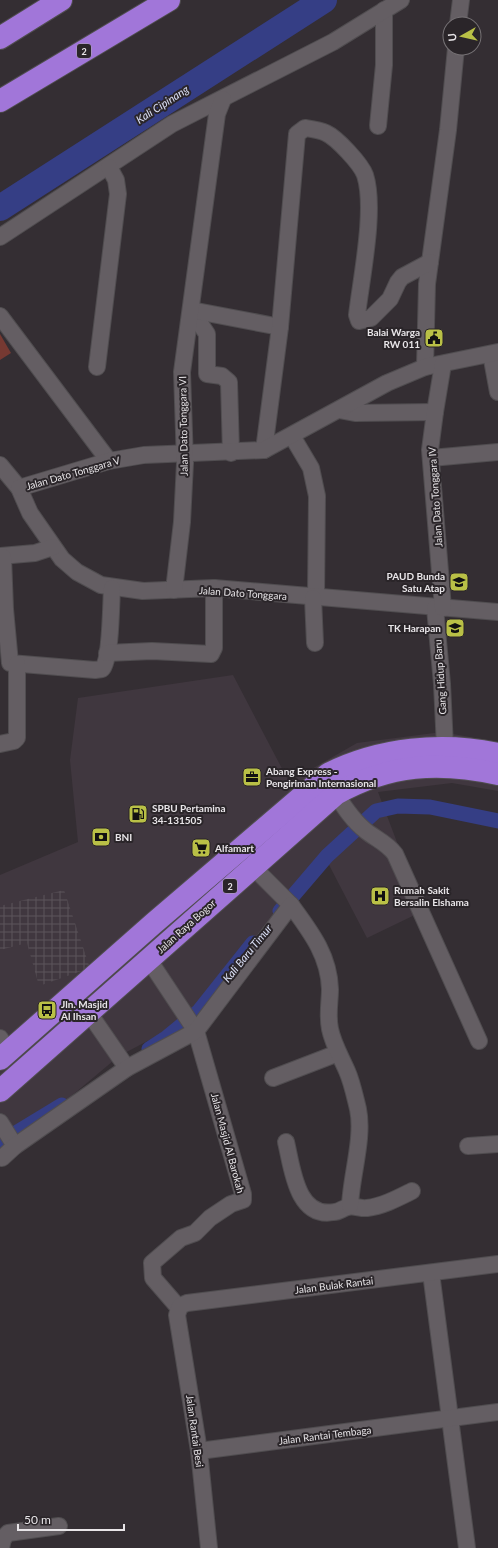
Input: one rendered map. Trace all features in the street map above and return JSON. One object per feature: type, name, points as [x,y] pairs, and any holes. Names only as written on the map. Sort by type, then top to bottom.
[{"type":"highway","points":[[0,38],[61,0]]},
{"type":"highway","name":"2","points":[[0,101],[169,0]]},
{"type":"highway","name":"2","points":[[3,1050],[328,774],[343,767],[373,757],[396,752],[444,747],[460,747],[498,754]]},
{"type":"highway","name":"Jalan Raya Bogor","points":[[0,1091],[149,960],[252,866],[341,802],[357,782],[378,775],[416,767],[458,766],[498,774]]},
{"type":"street","points":[[0,238],[172,124],[333,42],[401,0]]},
{"type":"street","points":[[459,16],[461,0]]},
{"type":"street","points":[[378,126],[384,65],[384,10]]},
{"type":"street","points":[[425,367],[425,315],[430,262],[448,130],[455,56]]},
{"type":"street","name":"Jalan Dato Tonggara VI","points":[[174,590],[182,522],[185,454],[182,372],[192,310],[201,223],[216,122],[223,99]]},
{"type":"street","points":[[264,450],[280,326],[297,134],[305,128],[326,132],[336,139],[362,169],[365,177],[368,220],[357,315],[359,321],[371,318],[390,299],[402,277],[430,262]]},
{"type":"street","points":[[97,367],[118,194],[116,180],[109,167]]},
{"type":"street","points":[[192,310],[280,326]]},
{"type":"street","points":[[192,310],[207,334],[207,374],[209,376],[222,376],[229,382],[231,453]]},
{"type":"street","points":[[0,316],[109,461]]},
{"type":"street","points":[[494,353],[498,392]]},
{"type":"street","name":"Jalan Dato Tonggara V","points":[[19,488],[109,461],[144,455],[231,453],[264,450],[387,383],[425,367],[494,353]]},
{"type":"street","name":"Jalan Dato Tonggara IV","points":[[439,608],[431,458],[434,412],[443,364]]},
{"type":"street","points":[[339,410],[355,413],[434,412]]},
{"type":"street","points":[[292,436],[311,468],[317,496],[314,598],[315,643]]},
{"type":"street","points":[[431,458],[498,452]]},
{"type":"street","name":"Jalan Dato Tonggara","points":[[0,465],[19,488],[30,512],[53,547],[73,570],[92,581],[112,588],[143,591],[214,588],[314,598],[498,612]]},
{"type":"street","points":[[53,547],[35,553],[2,557],[4,643],[10,663],[53,665],[98,670],[105,666],[112,588]]},
{"type":"street","points":[[107,652],[211,654],[214,648],[214,588]]},
{"type":"street","name":"Gang Hidup Baru","points":[[439,608],[444,747]]},
{"type":"street","points":[[0,744],[14,741],[17,738],[17,664]]},
{"type":"street","points":[[341,802],[364,830],[384,842],[396,854],[479,1041]]},
{"type":"street","points":[[252,866],[286,901],[308,928],[327,963],[330,990],[329,1024],[331,1036],[348,1073],[358,1110],[359,1121],[350,1206]]},
{"type":"street","points":[[2,1158],[15,1146],[125,1064],[192,1023],[286,901]]},
{"type":"street","name":"Jalan Masjid Al Barokah","points":[[149,960],[192,1023],[243,1194],[243,1200],[231,1204],[210,1218],[195,1233],[181,1238],[152,1262],[153,1278],[178,1311]]},
{"type":"street","points":[[89,1013],[125,1064]]},
{"type":"street","points":[[273,1078],[338,1053]]},
{"type":"street","points":[[0,1122],[15,1146]]},
{"type":"street","points":[[286,1142],[296,1185],[303,1200],[319,1211],[334,1212],[350,1206],[364,1208],[375,1207],[412,1191]]},
{"type":"street","points":[[468,1146],[498,1144]]},
{"type":"street","name":"Jalan Bulak Rantai","points":[[178,1311],[187,1303],[498,1264]]},
{"type":"street","points":[[430,1273],[467,1548]]},
{"type":"street","name":"Jalan Rantai Besi","points":[[178,1311],[199,1451],[209,1548]]},
{"type":"street","name":"Jalan Rantai Tembaga","points":[[199,1451],[450,1420],[498,1412]]},
{"type":"street","points":[[2,1548],[2,1539],[8,1533],[59,1526]]},
{"type":"shaded area","points":[[0,334],[11,353],[0,360]]},
{"type":"shaded area","points":[[233,675],[289,782],[357,743],[442,732],[498,742],[498,791],[452,783],[378,792],[423,911],[367,938],[327,861],[193,1017],[119,1056],[0,1156],[0,875],[78,842],[70,760],[78,698]]},
{"type":"shaded area","points":[[64,890],[90,968],[39,986],[27,943],[0,950],[0,906]]},
{"type":"waterway","name":"Kali Cipinang","points":[[0,208],[324,0]]},
{"type":"waterway","name":"Kali Baru Timur","points":[[280,911],[327,856],[376,811],[398,806],[430,807],[498,821]]},
{"type":"waterway","name":"Kali Baru Timur","points":[[149,1049],[166,1038],[199,1011],[253,943]]},
{"type":"waterway","name":"Kali Baru Timur","points":[[0,1145],[11,1136],[62,1105]]},
{"type":"place","name":"Balai Warga RW 011","points":[[434,338]]},
{"type":"place","name":"PAUD Bunda Satu Atap","points":[[459,582]]},
{"type":"place","name":"TK Harapan","points":[[455,628]]},
{"type":"place","name":"Abang Express - Pengiriman Internasional","points":[[252,777]]},
{"type":"place","name":"SPBU Pertamina 34-131505","points":[[138,814]]},
{"type":"place","name":"BNI","points":[[101,837]]},
{"type":"place","name":"Alfamart","points":[[201,848]]},
{"type":"place","name":"Rumah Sakit Bersalin Elshama","points":[[380,896]]},
{"type":"place","name":"Jln. Masjid Al Ihsan","points":[[47,1010]]}]
